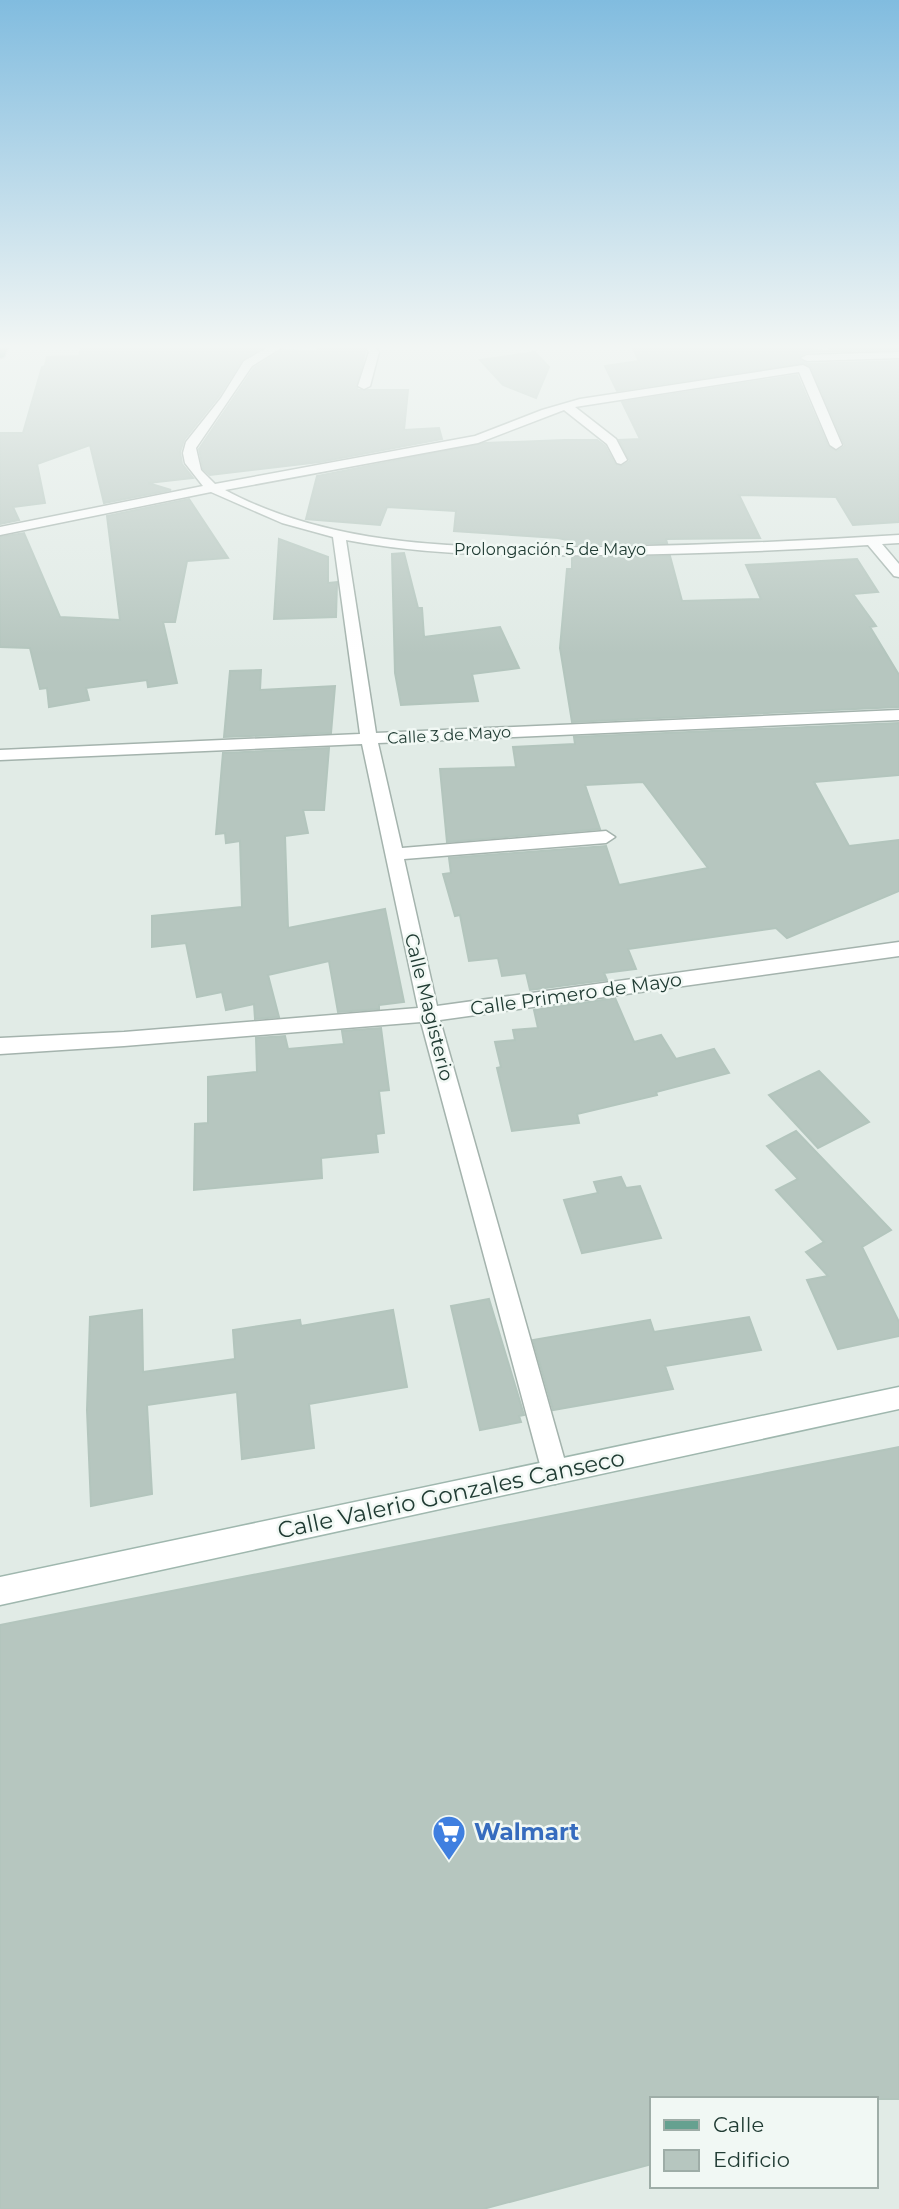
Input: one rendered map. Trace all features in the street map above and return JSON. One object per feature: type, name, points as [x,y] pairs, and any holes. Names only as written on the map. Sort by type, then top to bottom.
[{"type":"street","points":[[190,448],[188,454],[209,489]]},
{"type":"street","points":[[0,530],[429,448]]},
{"type":"street","points":[[615,448],[621,460]]},
{"type":"street","name":"Prolongación 5 de Mayo","points":[[209,489],[263,512],[339,535],[408,547],[524,551],[694,550],[899,539]]},
{"type":"street","name":"Calle Magisterio","points":[[339,535],[369,738],[429,1014],[555,1472]]},
{"type":"street","points":[[872,541],[899,572]]},
{"type":"street","name":"Calle 3 de Mayo","points":[[0,755],[899,715]]},
{"type":"street","points":[[394,854],[606,836]]},
{"type":"street","name":"Calle Primero de Mayo","points":[[0,1046],[124,1039],[429,1014],[899,949]]},
{"type":"street","name":"Calle Valerio Gonzales Canseco","points":[[1,1591],[899,1398]]},
{"type":"building","points":[[0,448],[81,448],[37,464],[45,503],[13,507],[19,520],[0,524]]},
{"type":"building","points":[[91,448],[181,448],[182,464],[193,478],[148,483],[171,490],[104,503]]},
{"type":"building","points":[[394,448],[320,462],[210,475],[203,469],[199,449]]},
{"type":"building","points":[[459,448],[606,448],[615,464],[622,466],[630,461],[623,448],[832,448],[837,451],[842,448],[899,448],[899,522],[853,525],[836,497],[739,495],[760,538],[666,539],[667,543],[572,545],[572,541],[558,538],[454,531],[456,511],[387,507],[380,525],[306,519],[317,476]]},
{"type":"building","points":[[189,499],[228,558],[187,561],[175,622],[163,622],[177,683],[148,687],[147,680],[86,688],[89,700],[49,707],[47,688],[40,689],[30,648],[0,647],[0,537],[24,533],[60,617],[120,620],[107,516]]},
{"type":"building","points":[[279,539],[328,557],[328,583],[337,582],[336,617],[274,619]]},
{"type":"building","points":[[404,553],[418,608],[422,608],[424,637],[500,627],[519,668],[472,674],[478,701],[401,705],[395,673],[392,554]]},
{"type":"building","points":[[670,556],[682,601],[761,599],[746,565],[857,559],[878,592],[853,594],[876,626],[870,627],[899,675],[899,707],[572,722],[560,648],[567,569],[572,569],[572,558]]},
{"type":"building","points":[[261,670],[260,690],[335,686],[331,733],[224,737],[230,671]]},
{"type":"building","points":[[899,723],[899,775],[814,782],[849,846],[899,840],[899,891],[787,938],[776,928],[628,949],[636,969],[604,973],[607,980],[530,990],[526,973],[502,976],[498,958],[469,961],[460,915],[455,916],[443,874],[451,873],[449,858],[606,846],[619,885],[708,868],[643,782],[585,785],[600,829],[447,842],[440,769],[516,767],[513,747],[575,744],[574,737]]},
{"type":"building","points":[[329,748],[324,810],[303,810],[308,833],[285,836],[288,928],[385,909],[404,1002],[379,1005],[379,1009],[338,1012],[329,961],[268,975],[279,1017],[255,1019],[254,1004],[226,1010],[222,992],[197,997],[186,943],[152,947],[152,916],[242,907],[240,841],[226,843],[225,833],[216,834],[223,753]]},
{"type":"building","points":[[615,998],[634,1042],[661,1035],[676,1059],[714,1049],[729,1073],[656,1092],[657,1095],[577,1114],[579,1123],[512,1131],[497,1068],[501,1067],[495,1042],[515,1040],[513,1030],[538,1028],[534,1010]]},
{"type":"building","points":[[381,1028],[389,1090],[379,1091],[384,1133],[376,1134],[378,1152],[321,1158],[322,1178],[194,1190],[195,1124],[208,1123],[208,1077],[257,1072],[256,1038],[285,1036],[288,1049],[344,1044],[342,1031]]},
{"type":"building","points":[[819,1071],[869,1122],[818,1148],[769,1095]]},
{"type":"building","points":[[796,1131],[891,1230],[862,1247],[899,1322],[899,1336],[838,1349],[807,1280],[828,1276],[806,1252],[824,1242],[776,1190],[798,1179],[767,1146]]},
{"type":"building","points":[[621,1177],[626,1188],[640,1186],[661,1238],[582,1253],[564,1200],[598,1193],[594,1182]]},
{"type":"building","points":[[489,1299],[524,1415],[519,1416],[521,1422],[480,1430],[451,1306]]},
{"type":"building","points":[[142,1310],[143,1372],[235,1359],[233,1330],[300,1320],[301,1326],[393,1310],[407,1387],[309,1404],[314,1448],[242,1459],[237,1392],[147,1405],[152,1494],[91,1506],[87,1410],[90,1317]]},
{"type":"building","points":[[749,1317],[761,1350],[665,1366],[673,1389],[553,1410],[533,1340],[650,1320],[654,1332]]},
{"type":"building","name":"Walmart","points":[[899,1447],[899,2099],[650,2097],[650,2165],[483,2209],[0,2209],[0,1625]]},
{"type":"place","name":"Walmart","points":[[449,1862]]}]
